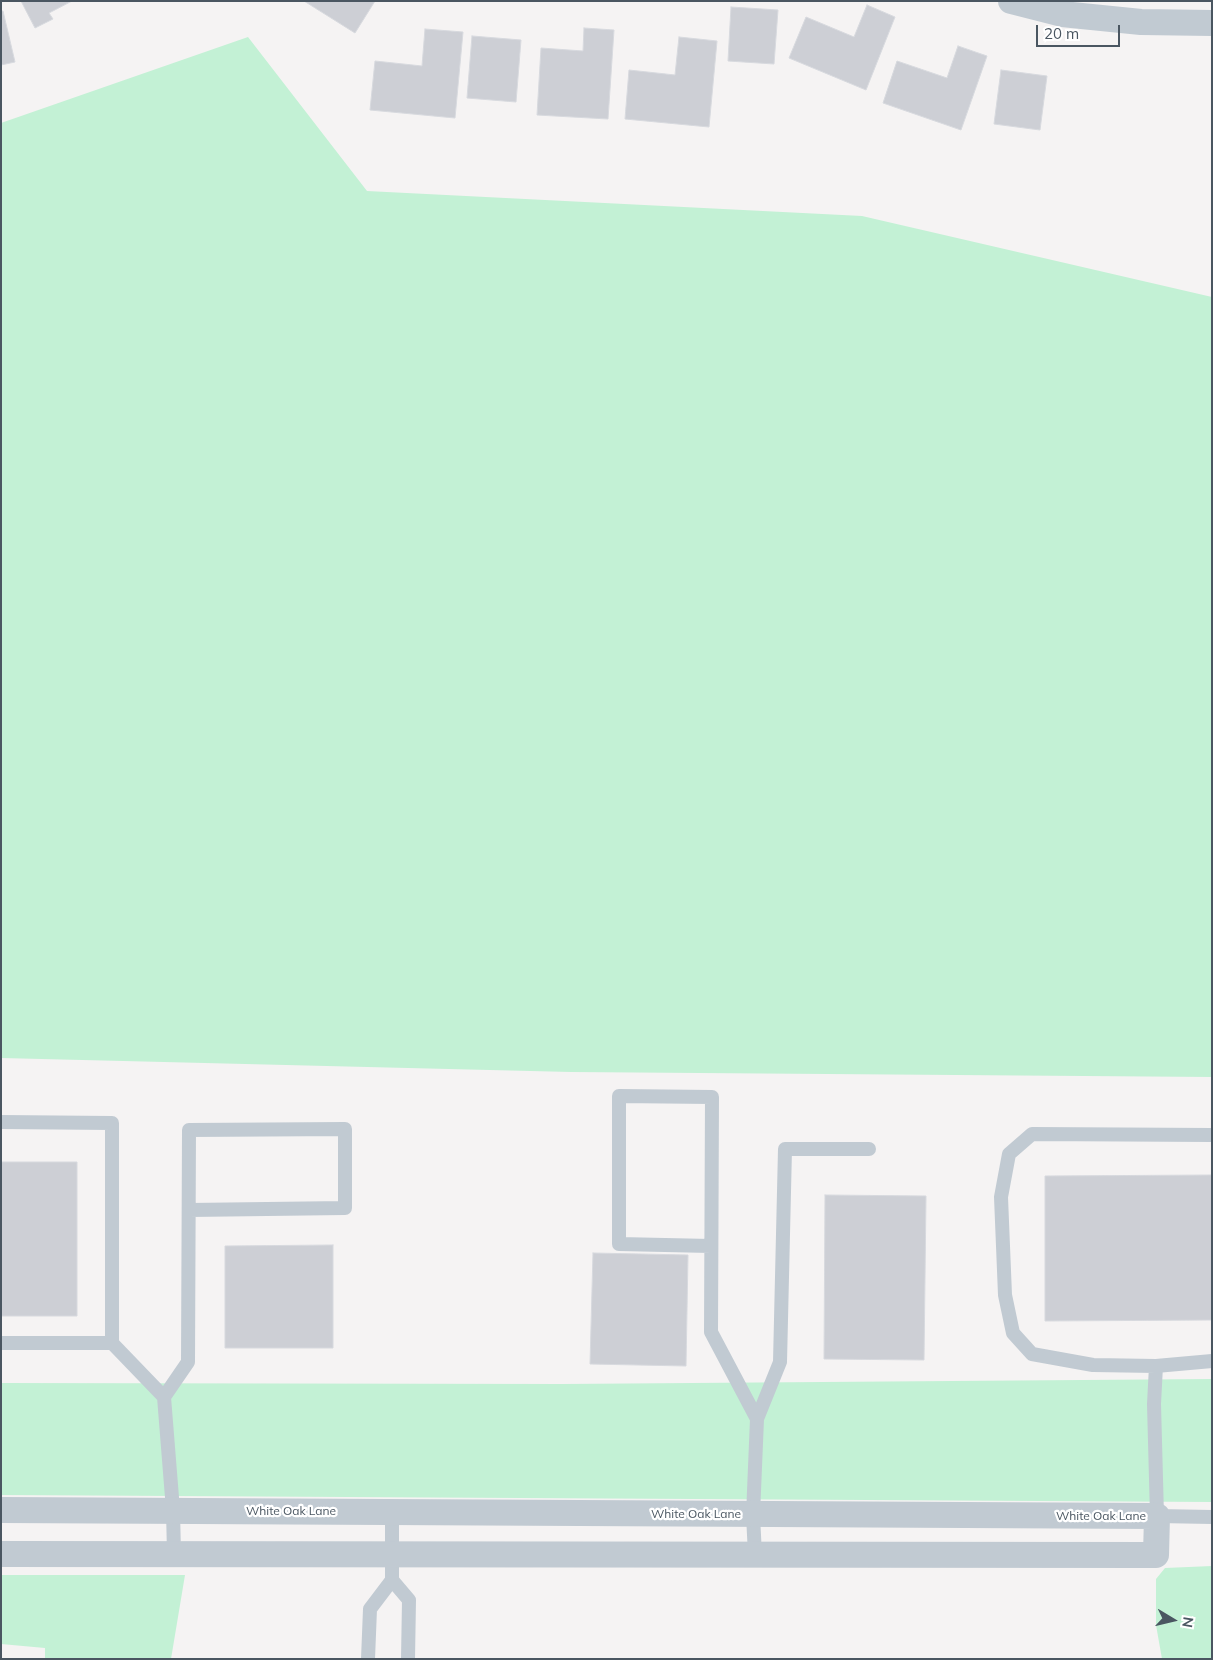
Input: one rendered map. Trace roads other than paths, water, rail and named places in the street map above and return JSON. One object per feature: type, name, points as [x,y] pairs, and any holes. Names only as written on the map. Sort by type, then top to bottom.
[{"type":"street","points":[[1011,1],[1062,14],[1141,22],[1212,23]]},
{"type":"street","name":"White Oak Lane","points":[[1,1510],[1157,1516],[1156,1555],[755,1554],[393,1567],[174,1554],[1,1554]]},
{"type":"lane","points":[[711,1246],[619,1244],[619,1096],[712,1097],[711,1332],[757,1419]]},
{"type":"lane","points":[[1,1122],[112,1123],[112,1343],[164,1397]]},
{"type":"lane","points":[[174,1554],[173,1510],[164,1397],[188,1362],[188,1210],[188,1130],[345,1129],[344,1208],[188,1210]]},
{"type":"lane","points":[[1212,1135],[1032,1134],[1009,1154],[1000,1197],[1005,1295],[1013,1333],[1032,1354],[1093,1365],[1156,1366],[1212,1361]]},
{"type":"lane","points":[[755,1554],[753,1514],[757,1419],[780,1362],[785,1149],[870,1149]]},
{"type":"lane","points":[[1,1343],[112,1343]]},
{"type":"lane","points":[[1156,1366],[1154,1404],[1157,1516],[1212,1517]]},
{"type":"lane","points":[[392,1512],[393,1567],[409,1600],[408,1659]]},
{"type":"lane","points":[[368,1659],[370,1609],[393,1567]]}]
